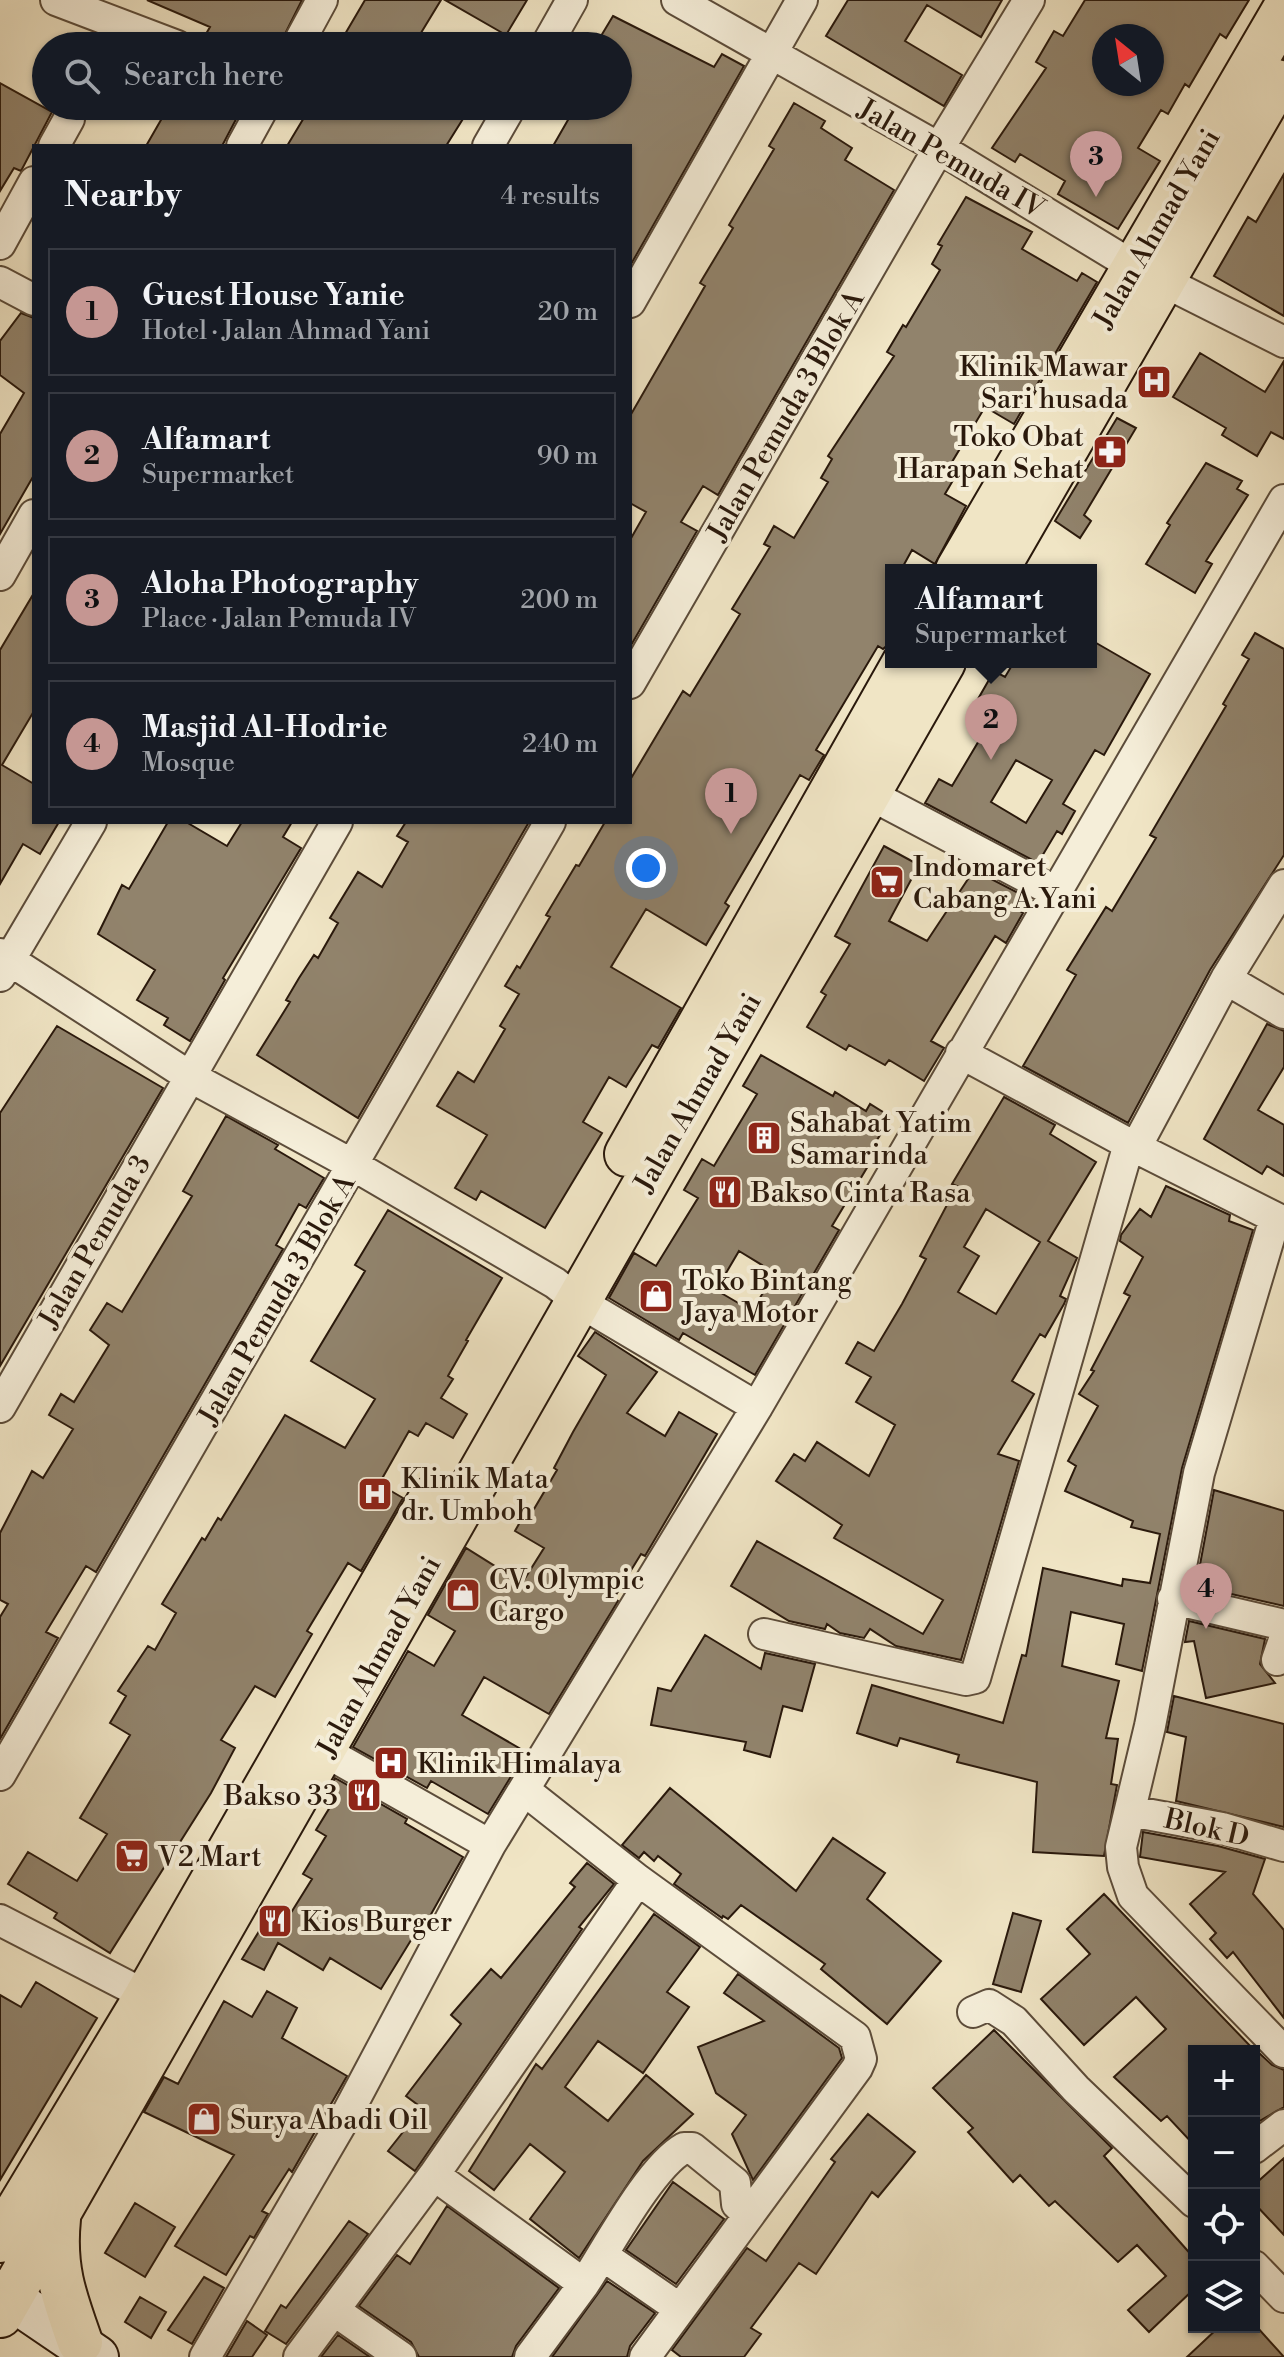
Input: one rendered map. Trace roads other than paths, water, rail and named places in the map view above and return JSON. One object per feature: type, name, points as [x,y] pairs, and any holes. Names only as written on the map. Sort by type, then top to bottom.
[{"type":"main road","name":"Jalan Ahmad Yani","points":[[999,564],[1284,11]]},
{"type":"main road","name":"Jalan Ahmad Yani","points":[[962,564],[1148,272],[1284,70]]},
{"type":"main road","name":"Jalan Ahmad Yani","points":[[3,2301],[58,2217],[324,1751],[566,1292],[902,668]]},
{"type":"main road","name":"Jalan Ahmad Yani","points":[[0,2240],[940,668]]},
{"type":"main road","points":[[58,2217],[54,2253],[57,2274],[89,2350]]},
{"type":"street","points":[[56,0],[140,32]]},
{"type":"street","points":[[305,32],[322,0]]},
{"type":"street","points":[[554,32],[572,0]]},
{"type":"street","name":"Jalan Pemuda IV","points":[[677,0],[939,148],[1148,272],[1284,342]]},
{"type":"street","points":[[632,298],[802,0]]},
{"type":"street","name":"Jalan Pemuda 3 Blok A","points":[[632,680],[939,148],[1029,0]]},
{"type":"street","points":[[55,144],[68,120]]},
{"type":"street","points":[[243,144],[256,120]]},
{"type":"street","points":[[489,144],[503,120]]},
{"type":"street","points":[[0,244],[32,186]]},
{"type":"street","points":[[0,282],[32,299]]},
{"type":"street","points":[[205,2357],[348,2112],[490,1845],[757,1407],[1284,500]]},
{"type":"street","points":[[0,575],[32,519]]},
{"type":"street","points":[[867,793],[1057,893]]},
{"type":"street","points":[[90,824],[3,963],[189,1076],[353,1165],[757,1407]]},
{"type":"street","name":"Jalan Pemuda 3","points":[[0,1407],[336,824]]},
{"type":"street","name":"Jalan Pemuda 3 Blok A","points":[[0,1775],[549,824]]},
{"type":"street","points":[[764,1634],[966,1680],[975,1678],[1132,1145],[1226,979],[1284,885]]},
{"type":"street","points":[[1226,979],[1284,1013]]},
{"type":"street","points":[[961,1053],[1280,1220],[1199,1473],[1150,1726],[1121,1847],[1123,1867],[1133,1896],[1284,2052]]},
{"type":"street","points":[[1173,1599],[1284,1625]]},
{"type":"street","points":[[324,1751],[490,1845]]},
{"type":"street","points":[[524,1790],[638,1880],[855,2037],[861,2059],[645,2357]]},
{"type":"street","name":"Blok D","points":[[1130,1811],[1222,1828],[1284,1846]]},
{"type":"street","points":[[299,2357],[434,2175],[638,1880]]},
{"type":"street","points":[[0,1920],[147,1996]]},
{"type":"street","points":[[973,2012],[989,2005],[1014,2021],[1076,2089],[1188,2193]]},
{"type":"street","points":[[1260,2143],[1284,2125]]},
{"type":"street","points":[[530,2357],[584,2284],[652,2180],[669,2159],[684,2148],[692,2148],[735,2183],[738,2207],[748,2215]]},
{"type":"street","points":[[434,2175],[584,2284]]},
{"type":"street","points":[[602,2255],[680,2309]]},
{"type":"street","points":[[1260,2272],[1284,2297]]},
{"type":"street","points":[[3,2301],[89,2350]]},
{"type":"street","points":[[335,2311],[401,2357]]},
{"type":"place","name":"Aloha Photography","points":[[1096,197]]},
{"type":"place","name":"Klinik Mawar Sari husada","points":[[1154,382]]},
{"type":"place","name":"Toko Obat Harapan Sehat","points":[[1110,452]]},
{"type":"place","name":"Alfamart","points":[[991,760]]},
{"type":"place","name":"Guest House Yanie","points":[[731,834]]},
{"type":"place","name":"Indomaret Cabang A.Yani","points":[[887,882]]},
{"type":"place","name":"Sahabat Yatim Samarinda","points":[[764,1138]]},
{"type":"place","name":"Bakso Cinta Rasa","points":[[725,1192]]},
{"type":"place","name":"Toko Bintang Jaya Motor","points":[[656,1296]]},
{"type":"place","name":"Klinik Mata dr. Umboh","points":[[375,1494]]},
{"type":"place","name":"CV. Olympic Cargo","points":[[463,1595]]},
{"type":"place","name":"Masjid Al-Hodrie","points":[[1206,1629]]},
{"type":"place","name":"Klinik Himalaya","points":[[391,1763]]},
{"type":"place","name":"Bakso 33","points":[[364,1795]]},
{"type":"place","name":"V2 Mart","points":[[132,1856]]},
{"type":"place","name":"Kios Burger","points":[[275,1921]]},
{"type":"place","name":"Surya Abadi Oil","points":[[204,2119]]}]
